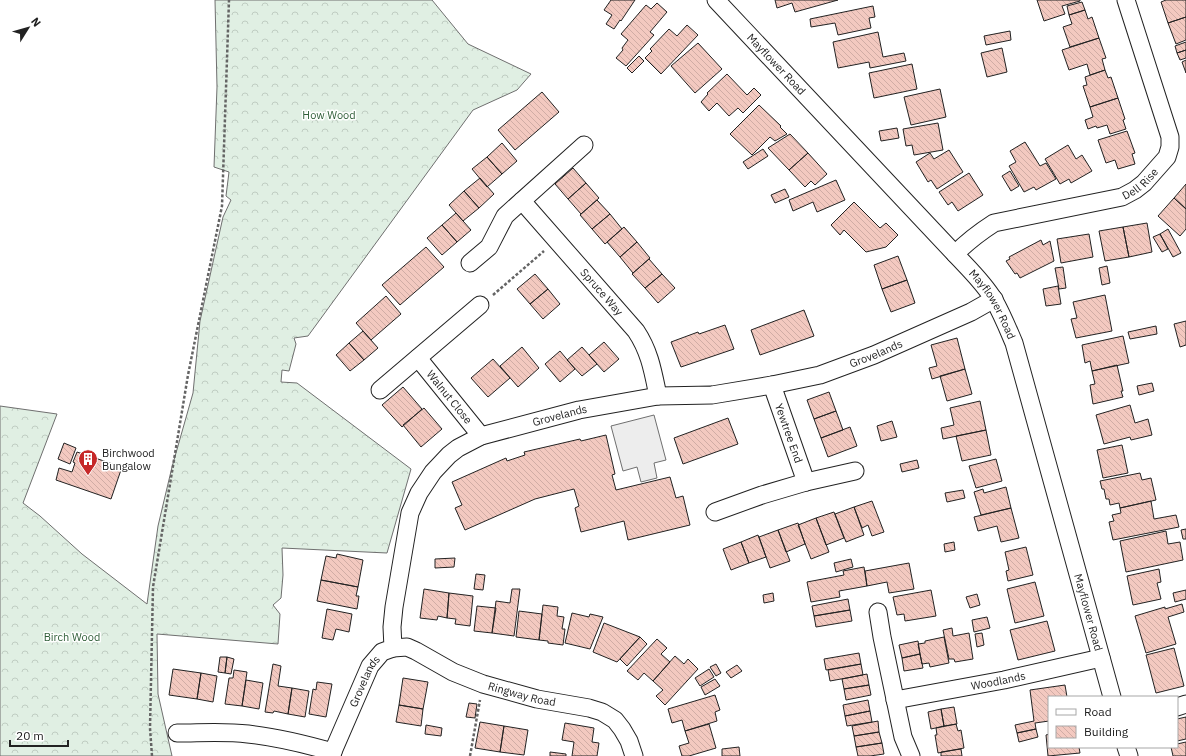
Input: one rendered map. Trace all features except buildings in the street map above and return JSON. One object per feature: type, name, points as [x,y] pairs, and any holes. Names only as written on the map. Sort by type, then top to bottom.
[{"type":"street","name":"Mayflower Road","points":[[716,0],[984,285],[994,300],[1014,343],[1112,696]]},
{"type":"street","name":"Dell Rise","points":[[955,254],[978,234],[994,223],[1122,196],[1135,190],[1144,183],[1167,157],[1170,147],[1170,137],[1126,0]]},
{"type":"street","points":[[470,263],[489,247],[505,216],[584,145]]},
{"type":"street","name":"Spruce Way","points":[[522,201],[636,331],[644,343],[650,357],[658,396]]},
{"type":"street","name":"Grovelands","points":[[332,754],[370,666],[382,652],[393,648],[392,627],[394,607],[410,513],[419,493],[433,472],[458,448],[481,436],[579,410],[658,396],[712,395],[820,375],[868,357],[971,312],[994,300]]},
{"type":"street","points":[[380,390],[480,306]]},
{"type":"street","name":"Walnut Close","points":[[418,358],[481,436]]},
{"type":"street","name":"Yewtree End","points":[[772,385],[806,482]]},
{"type":"street","points":[[715,512],[762,495],[806,482],[855,472]]},
{"type":"street","points":[[878,612],[903,737],[911,756]]},
{"type":"street","name":"Ringway Road","points":[[393,648],[407,647],[453,672],[483,684],[537,699],[589,708],[602,712],[614,720],[622,728],[629,741],[634,756]]},
{"type":"street","name":"Woodlands","points":[[895,700],[1004,680],[1100,658]]},
{"type":"street","points":[[177,733],[216,732],[247,734],[305,744],[332,754]]},
{"type":"path","points":[[152,756],[150,728],[153,587],[188,375],[222,206],[229,0]]},
{"type":"path","points":[[480,306],[557,240]]},
{"type":"path","points":[[470,756],[483,684]]},
{"type":"green space","name":"How Wood","points":[[215,0],[432,0],[468,44],[531,74],[517,90],[473,110],[308,336],[294,338],[296,344],[289,371],[282,370],[281,382],[297,383],[411,469],[387,553],[282,548],[283,575],[281,598],[273,605],[280,614],[278,644],[157,634],[158,694],[172,756],[0,756],[0,406],[57,414],[23,503],[40,516],[82,554],[147,604],[158,526],[172,467],[193,393],[200,321],[223,217],[231,200],[226,196],[229,172],[214,167],[217,87]]},
{"type":"shaded area","points":[[654,415],[666,460],[654,463],[657,478],[641,482],[637,467],[623,471],[611,426]]},
{"type":"place","name":"Birchwood Bungalow","points":[[88,476]]},
{"type":"park label","name":"Birch Wood","points":[[72,637]]}]
